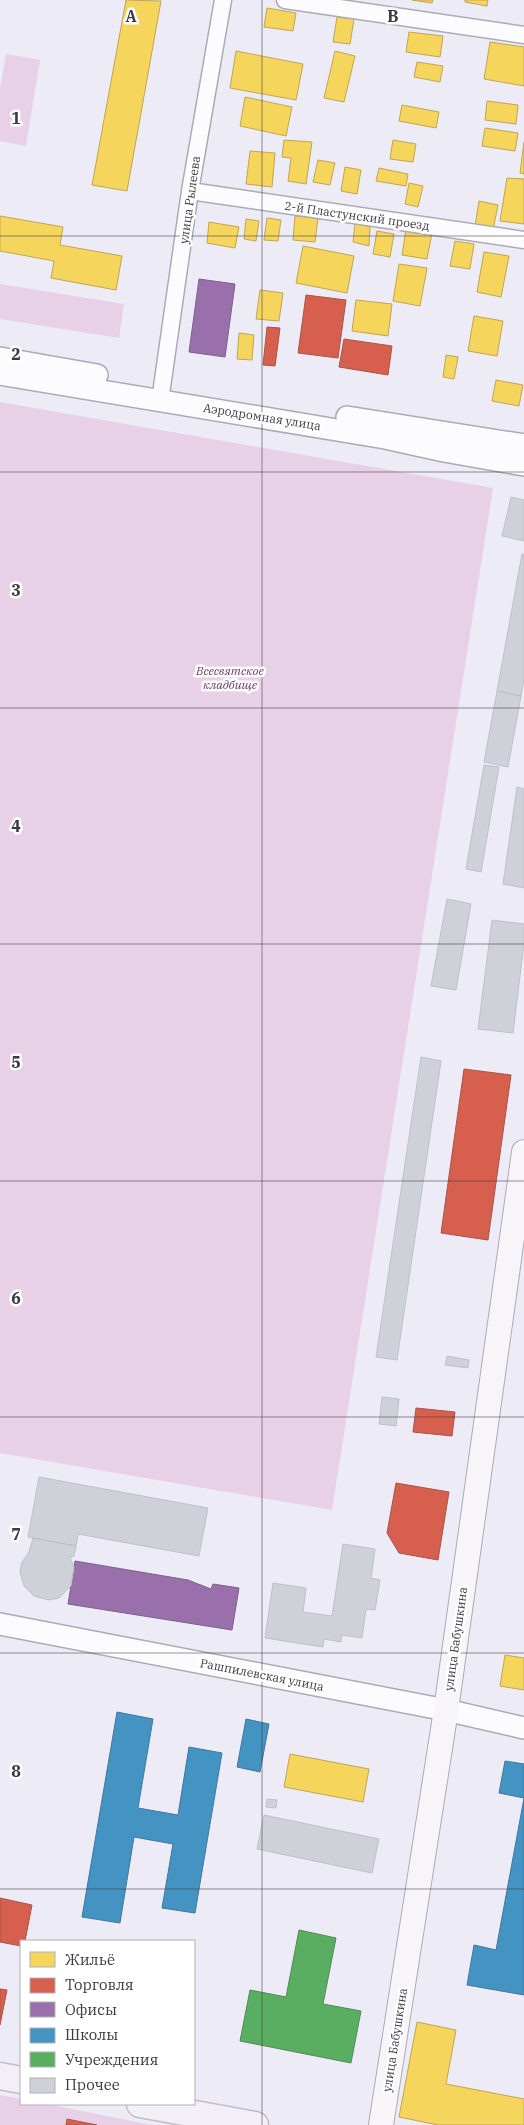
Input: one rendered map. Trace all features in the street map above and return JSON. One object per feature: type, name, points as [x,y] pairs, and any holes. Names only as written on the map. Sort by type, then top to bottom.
[{"type":"main road","name":"улица Бабушкина","points":[[381,2125],[446,1710],[524,1152]]},
{"type":"main road","points":[[0,2076],[20,2080]]},
{"type":"main road","points":[[144,2105],[201,2120],[255,2125]]},
{"type":"street","name":"улица Рылеева","points":[[161,394],[190,191],[223,0]]},
{"type":"street","points":[[285,0],[524,35]]},
{"type":"street","name":"2-й Пластунский проезд","points":[[190,191],[524,240]]},
{"type":"street","name":"Аэродромная улица","points":[[0,358],[161,394],[444,451],[524,465]]},
{"type":"street","name":"Аэродромная улица","points":[[0,374],[161,394],[524,445]]},
{"type":"street","name":"Рашпилевская улица","points":[[0,1624],[446,1710],[524,1728]]},
{"type":"green space","points":[[6,54],[40,60],[26,146],[0,141],[0,89]]},
{"type":"green space","points":[[0,284],[124,304],[119,338],[0,319]]},
{"type":"green space","name":"Всесвятское кладбище","points":[[0,402],[493,488],[332,1510],[0,1453]]},
{"type":"green space","points":[[0,2095],[20,2099],[20,2105],[52,2105],[152,2125],[0,2125]]},
{"type":"building: Жильё","points":[[126,0],[161,1],[127,191],[92,185]]},
{"type":"building: Жильё","points":[[412,0],[433,0],[432,3]]},
{"type":"building: Жильё","points":[[465,0],[488,0],[487,6],[465,2]]},
{"type":"building: Жильё","points":[[267,8],[296,13],[293,31],[264,27]]},
{"type":"building: Жильё","points":[[337,17],[354,19],[350,44],[333,42]]},
{"type":"building: Жильё","points":[[409,32],[443,36],[440,57],[406,52]]},
{"type":"building: Жильё","points":[[490,42],[524,47],[524,86],[484,79]]},
{"type":"building: Жильё","points":[[236,51],[303,64],[296,100],[230,88]]},
{"type":"building: Жильё","points":[[335,51],[355,56],[344,102],[324,98]]},
{"type":"building: Жильё","points":[[417,62],[443,66],[440,82],[414,77]]},
{"type":"building: Жильё","points":[[245,97],[292,107],[286,136],[240,126]]},
{"type":"building: Жильё","points":[[487,101],[518,105],[516,124],[485,120]]},
{"type":"building: Жильё","points":[[402,105],[439,112],[436,128],[399,121]]},
{"type":"building: Жильё","points":[[485,128],[518,133],[515,151],[482,146]]},
{"type":"building: Жильё","points":[[284,140],[312,142],[306,184],[288,181],[291,158],[282,157]]},
{"type":"building: Жильё","points":[[393,140],[416,144],[413,162],[390,159]]},
{"type":"building: Жильё","points":[[524,142],[524,174],[520,173]]},
{"type":"building: Жильё","points":[[250,151],[275,153],[272,187],[246,184]]},
{"type":"building: Жильё","points":[[318,160],[335,163],[330,185],[313,182]]},
{"type":"building: Жильё","points":[[345,167],[361,170],[357,194],[341,191]]},
{"type":"building: Жильё","points":[[379,168],[408,174],[406,186],[376,181]]},
{"type":"building: Жильё","points":[[507,178],[524,179],[524,224],[500,221]]},
{"type":"building: Жильё","points":[[409,183],[423,186],[418,207],[405,204]]},
{"type":"building: Жильё","points":[[479,201],[498,205],[493,230],[475,226]]},
{"type":"building: Жильё","points":[[0,216],[63,227],[60,245],[122,256],[116,290],[51,278],[54,261],[0,251]]},
{"type":"building: Жильё","points":[[295,216],[318,218],[315,242],[293,240]]},
{"type":"building: Жильё","points":[[267,218],[281,220],[278,241],[264,240]]},
{"type":"building: Жильё","points":[[246,219],[259,221],[256,241],[244,239]]},
{"type":"building: Жильё","points":[[209,222],[239,227],[235,248],[207,243]]},
{"type":"building: Жильё","points":[[355,223],[370,227],[369,246],[353,242]]},
{"type":"building: Жильё","points":[[406,229],[432,233],[427,259],[402,255]]},
{"type":"building: Жильё","points":[[377,231],[394,234],[390,257],[373,254]]},
{"type":"building: Жильё","points":[[455,241],[474,244],[470,269],[450,266]]},
{"type":"building: Жильё","points":[[303,246],[354,256],[347,293],[296,283]]},
{"type":"building: Жильё","points":[[484,252],[509,256],[501,297],[477,292]]},
{"type":"building: Жильё","points":[[399,264],[427,268],[420,306],[393,301]]},
{"type":"building: Жильё","points":[[260,290],[283,293],[279,321],[256,319]]},
{"type":"building: Жильё","points":[[356,300],[392,304],[388,336],[352,331]]},
{"type":"building: Жильё","points":[[474,316],[503,321],[497,356],[468,351]]},
{"type":"building: Жильё","points":[[239,333],[254,335],[252,360],[237,359]]},
{"type":"building: Жильё","points":[[446,355],[458,357],[454,379],[443,377]]},
{"type":"building: Жильё","points":[[496,380],[523,385],[519,406],[492,401]]},
{"type":"building: Жильё","points":[[505,1655],[524,1658],[524,1690],[500,1686]]},
{"type":"building: Жильё","points":[[290,1754],[369,1769],[363,1802],[284,1787]]},
{"type":"building: Жильё","points":[[417,2022],[456,2030],[446,2084],[524,2099],[524,2125],[438,2125],[399,2117]]},
{"type":"building: Торговля","points":[[306,295],[346,300],[338,358],[298,353]]},
{"type":"building: Торговля","points":[[267,327],[280,328],[275,366],[263,365]]},
{"type":"building: Торговля","points":[[344,339],[392,346],[388,375],[339,367]]},
{"type":"building: Торговля","points":[[464,1069],[511,1075],[488,1240],[441,1233]]},
{"type":"building: Торговля","points":[[416,1408],[455,1412],[452,1436],[413,1432]]},
{"type":"building: Торговля","points":[[396,1483],[449,1492],[438,1560],[399,1553],[387,1533]]},
{"type":"building: Торговля","points":[[0,1898],[32,1905],[25,1940],[20,1940],[20,1946],[0,1942]]},
{"type":"building: Торговля","points":[[0,1989],[7,1990],[0,2025]]},
{"type":"building: Торговля","points":[[67,2119],[97,2125],[66,2125]]},
{"type":"building: Офисы","points":[[199,279],[235,284],[225,357],[189,352]]},
{"type":"building: Офисы","points":[[75,1561],[188,1580],[211,1589],[213,1584],[239,1588],[232,1630],[68,1604]]},
{"type":"building: Школы","points":[[117,1712],[153,1719],[138,1808],[178,1815],[189,1747],[222,1753],[195,1913],[162,1908],[173,1844],[134,1837],[120,1923],[82,1917]]},
{"type":"building: Школы","points":[[246,1719],[269,1724],[260,1772],[237,1767]]},
{"type":"building: Школы","points":[[505,1761],[524,1764],[524,1798],[499,1793]]},
{"type":"building: Школы","points":[[524,1798],[524,1995],[467,1985],[474,1945],[496,1950]]},
{"type":"building: Учреждения","points":[[299,1930],[336,1938],[323,2004],[361,2011],[351,2063],[240,2041],[250,1990],[286,1997]]},
{"type":"building: Прочее","points":[[511,497],[524,500],[524,541],[502,536]]},
{"type":"building: Прочее","points":[[522,554],[524,554],[524,679],[521,696],[497,691]]},
{"type":"building: Прочее","points":[[497,691],[521,696],[508,767],[484,762]]},
{"type":"building: Прочее","points":[[484,765],[499,767],[481,872],[466,869]]},
{"type":"building: Прочее","points":[[517,787],[524,789],[524,888],[503,884]]},
{"type":"building: Прочее","points":[[447,899],[471,904],[456,990],[431,986]]},
{"type":"building: Прочее","points":[[492,920],[524,924],[524,943],[513,1033],[478,1029]]},
{"type":"building: Прочее","points":[[421,1057],[441,1061],[397,1360],[376,1357]]},
{"type":"building: Прочее","points":[[447,1356],[469,1360],[468,1368],[445,1365]]},
{"type":"building: Прочее","points":[[382,1397],[399,1399],[396,1426],[379,1424]]},
{"type":"building: Прочее","points":[[39,1477],[208,1508],[199,1556],[78,1534],[76,1546],[28,1537]]},
{"type":"building: Прочее","points":[[33,1538],[76,1546],[74,1556],[70,1557],[74,1567],[71,1586],[59,1598],[49,1600],[34,1596],[24,1586],[20,1572],[22,1562],[29,1552]]},
{"type":"building: Прочее","points":[[343,1544],[375,1549],[371,1578],[380,1580],[375,1610],[366,1609],[362,1638],[342,1635],[341,1642],[324,1639],[323,1647],[265,1638],[273,1583],[306,1588],[303,1612],[332,1616]]},
{"type":"building: Прочее","points":[[267,1799],[277,1800],[276,1808],[266,1807]]},
{"type":"building: Прочее","points":[[264,1815],[379,1839],[372,1873],[257,1849]]}]
